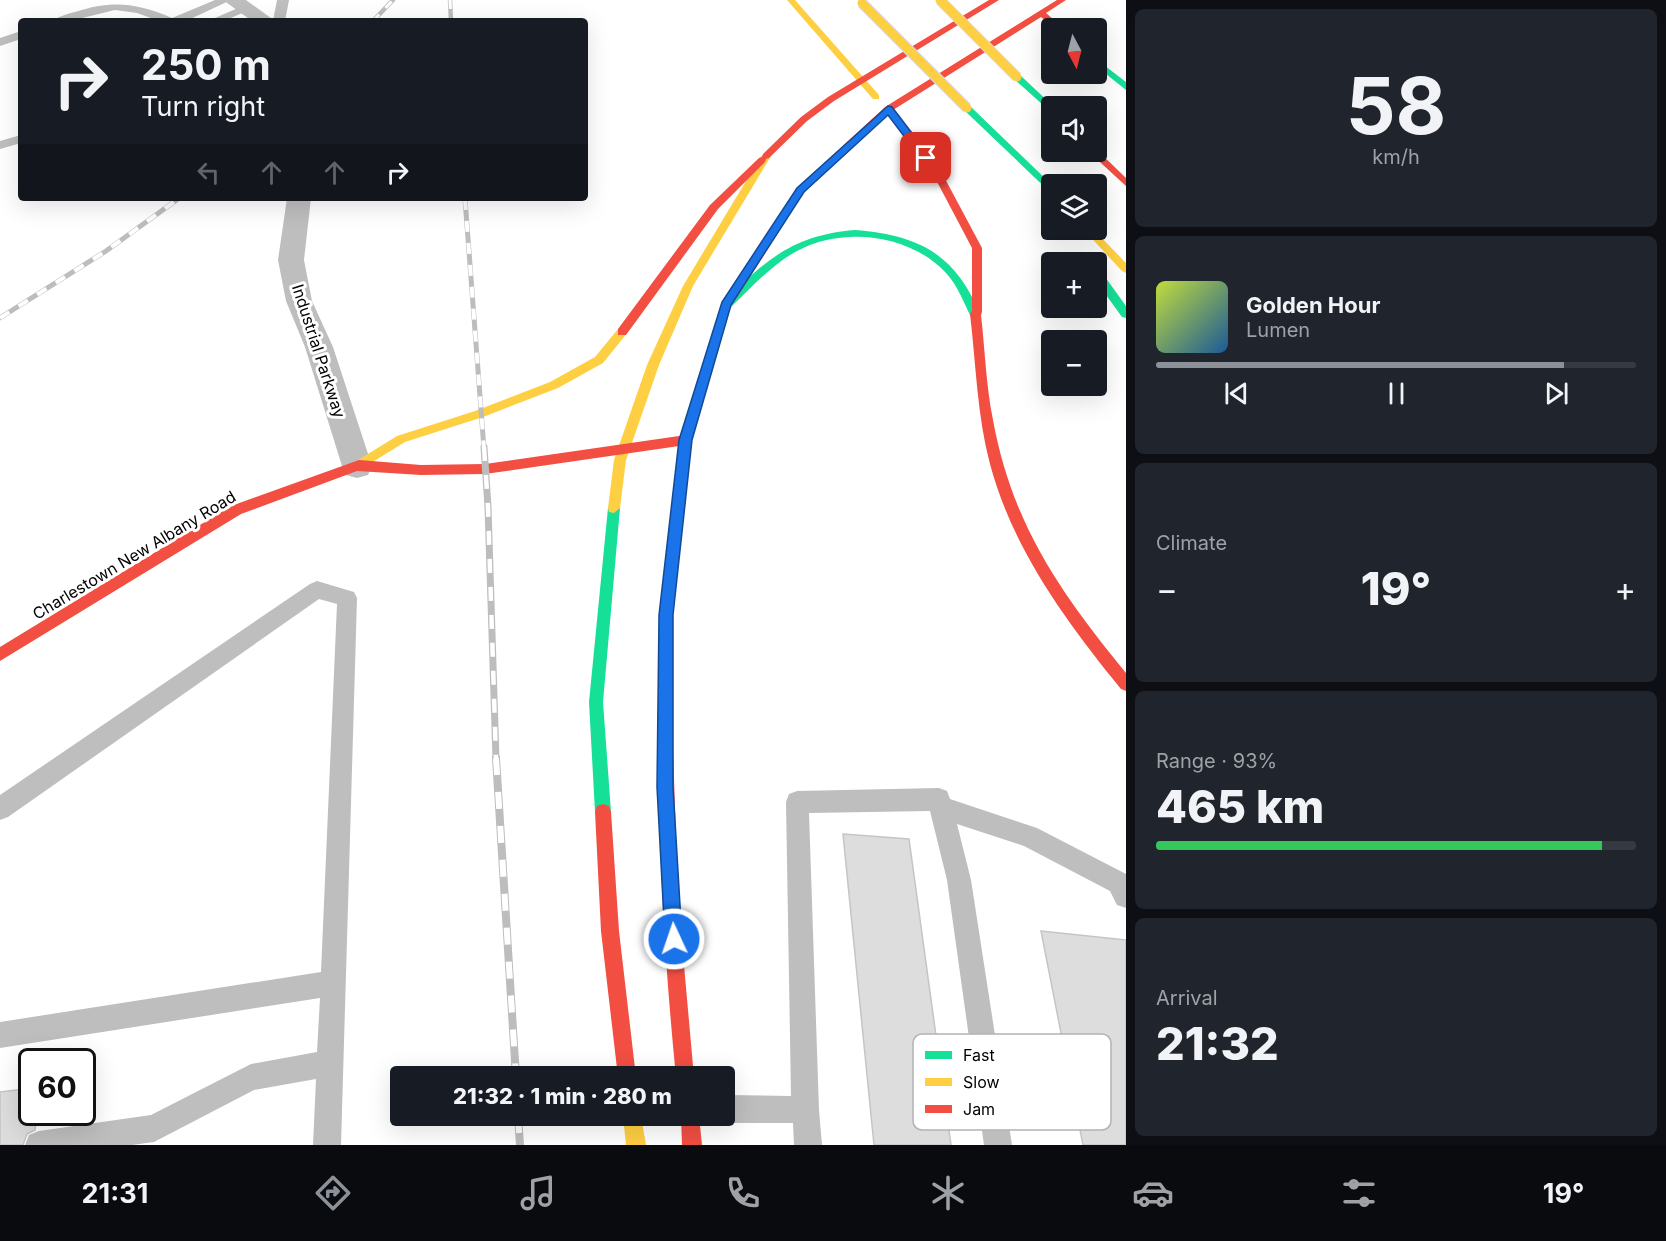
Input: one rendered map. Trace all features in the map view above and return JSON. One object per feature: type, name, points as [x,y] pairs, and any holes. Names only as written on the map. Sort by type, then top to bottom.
[{"type":"main road","points":[[791,0],[860,81],[888,109],[938,175],[977,248],[977,333],[980,375],[997,469],[1025,541],[1079,627],[1126,684]]},
{"type":"main road","points":[[940,0],[1041,100]]},
{"type":"main road","name":"Charlestown New Albany Road","points":[[0,655],[236,510],[357,466],[401,439],[479,414],[554,386],[599,360],[638,315],[714,207],[804,119],[860,81],[995,0]]},
{"type":"main road","points":[[1026,0],[1047,18]]},
{"type":"main road","points":[[685,1066],[677,1005],[665,787],[666,615],[686,440],[726,305],[800,190],[888,109],[1062,0]]},
{"type":"main road","points":[[860,2],[1000,138],[1041,188]]},
{"type":"main road","points":[[1107,71],[1126,87]]},
{"type":"main road","points":[[626,1066],[610,931],[596,702],[608,551],[620,460],[653,365],[688,286],[733,213],[762,160]]},
{"type":"main road","points":[[1104,162],[1123,180]]},
{"type":"main road","points":[[726,305],[777,260],[804,243],[830,235],[873,233],[910,243],[928,253],[956,277],[970,298],[977,333]]},
{"type":"main road","points":[[1098,240],[1126,269]]},
{"type":"main road","points":[[1107,288],[1126,314]]},
{"type":"main road","name":"Charlestown New Albany Road","points":[[357,466],[415,471],[484,469],[625,446],[686,440]]},
{"type":"main road","points":[[633,1126],[636,1145]]},
{"type":"main road","points":[[691,1126],[692,1145]]},
{"type":"street","points":[[239,4],[260,18]]},
{"type":"street","name":"Industrial Parkway","points":[[299,201],[291,260],[299,301],[319,347],[357,466]]},
{"type":"lane","points":[[183,18],[225,0]]},
{"type":"lane","points":[[280,18],[283,0]]},
{"type":"lane","points":[[68,18],[110,3],[128,2],[150,9],[164,18]]},
{"type":"lane","points":[[218,18],[239,4]]},
{"type":"lane","points":[[0,42],[18,35]]},
{"type":"lane","points":[[0,145],[18,140]]},
{"type":"lane","points":[[0,809],[317,590],[347,598],[327,1145]]},
{"type":"lane","points":[[808,1145],[805,1110],[797,802],[939,799],[958,880],[981,1034]]},
{"type":"lane","points":[[940,807],[1029,836],[1119,883],[1126,896]]},
{"type":"lane","points":[[0,1035],[334,983]]},
{"type":"lane","points":[[39,1145],[154,1128],[251,1077],[331,1063]]},
{"type":"lane","points":[[735,1109],[805,1110]]},
{"type":"lane","points":[[996,1130],[998,1145]]},
{"type":"building","points":[[843,834],[909,839],[936,1034],[913,1034],[913,1130],[949,1130],[951,1145],[874,1145]]},
{"type":"building","points":[[1041,931],[1126,940],[1126,1145],[1083,1145],[1080,1130],[1111,1130],[1111,1034],[1061,1034]]},
{"type":"building","points":[[18,1090],[18,1126],[35,1126],[35,1130],[27,1134],[23,1145],[0,1145],[0,1092]]},
{"type":"railway","points":[[376,18],[393,0]]},
{"type":"railway","points":[[450,0],[451,18]]},
{"type":"railway","points":[[0,318],[106,251],[175,201]]},
{"type":"railway","points":[[465,201],[484,449]]},
{"type":"railway","points":[[484,447],[496,759]]},
{"type":"railway","points":[[496,758],[515,1066]]},
{"type":"railway","points":[[519,1126],[520,1145]]},
{"type":"traffic: fast","points":[[1107,71],[1126,87]]},
{"type":"traffic: fast","points":[[1017,77],[1041,100]]},
{"type":"traffic: fast","points":[[967,108],[1041,180]]},
{"type":"traffic: fast","points":[[726,305],[763,270],[794,248],[830,235],[855,233],[881,235],[906,242],[929,254],[949,270],[965,290],[975,314]]},
{"type":"traffic: fast","points":[[1107,288],[1126,314]]},
{"type":"traffic: fast","points":[[603,812],[596,702],[614,508]]},
{"type":"traffic: slow","points":[[791,0],[876,97]]},
{"type":"traffic: slow","points":[[940,0],[1017,77]]},
{"type":"traffic: slow","points":[[862,3],[967,108]]},
{"type":"traffic: slow","points":[[614,508],[620,460],[653,365],[688,286],[766,156]]},
{"type":"traffic: slow","points":[[1098,240],[1126,269]]},
{"type":"traffic: slow","points":[[665,718],[666,615],[686,440],[726,305],[732,296]]},
{"type":"traffic: slow","points":[[359,465],[401,439],[479,414],[554,385],[599,360],[622,332]]},
{"type":"traffic: slow","points":[[633,1126],[636,1145]]},
{"type":"traffic: jam","points":[[766,156],[804,119],[831,99],[995,0]]},
{"type":"traffic: jam","points":[[732,296],[800,190],[888,109],[1062,0]]},
{"type":"traffic: jam","points":[[1042,14],[1047,18]]},
{"type":"traffic: jam","points":[[888,109],[938,175],[977,248],[977,312]]},
{"type":"traffic: jam","points":[[622,332],[714,207],[762,160]]},
{"type":"traffic: jam","points":[[1104,162],[1126,183]]},
{"type":"traffic: jam","points":[[975,314],[985,408],[996,464],[1005,495],[1032,553],[1049,581],[1086,634],[1126,684]]},
{"type":"traffic: jam","points":[[357,466],[421,470],[485,469],[686,440]]},
{"type":"traffic: jam","points":[[0,655],[236,510],[359,465]]},
{"type":"traffic: jam","points":[[665,718],[670,898],[684,1066]]},
{"type":"traffic: jam","points":[[603,812],[610,931],[626,1066]]},
{"type":"traffic: jam","points":[[691,1126],[692,1145]]},
{"type":"route","points":[[674,939],[665,787],[666,615],[686,440],[710,353],[726,305],[800,190],[888,109],[926,158]]}]
